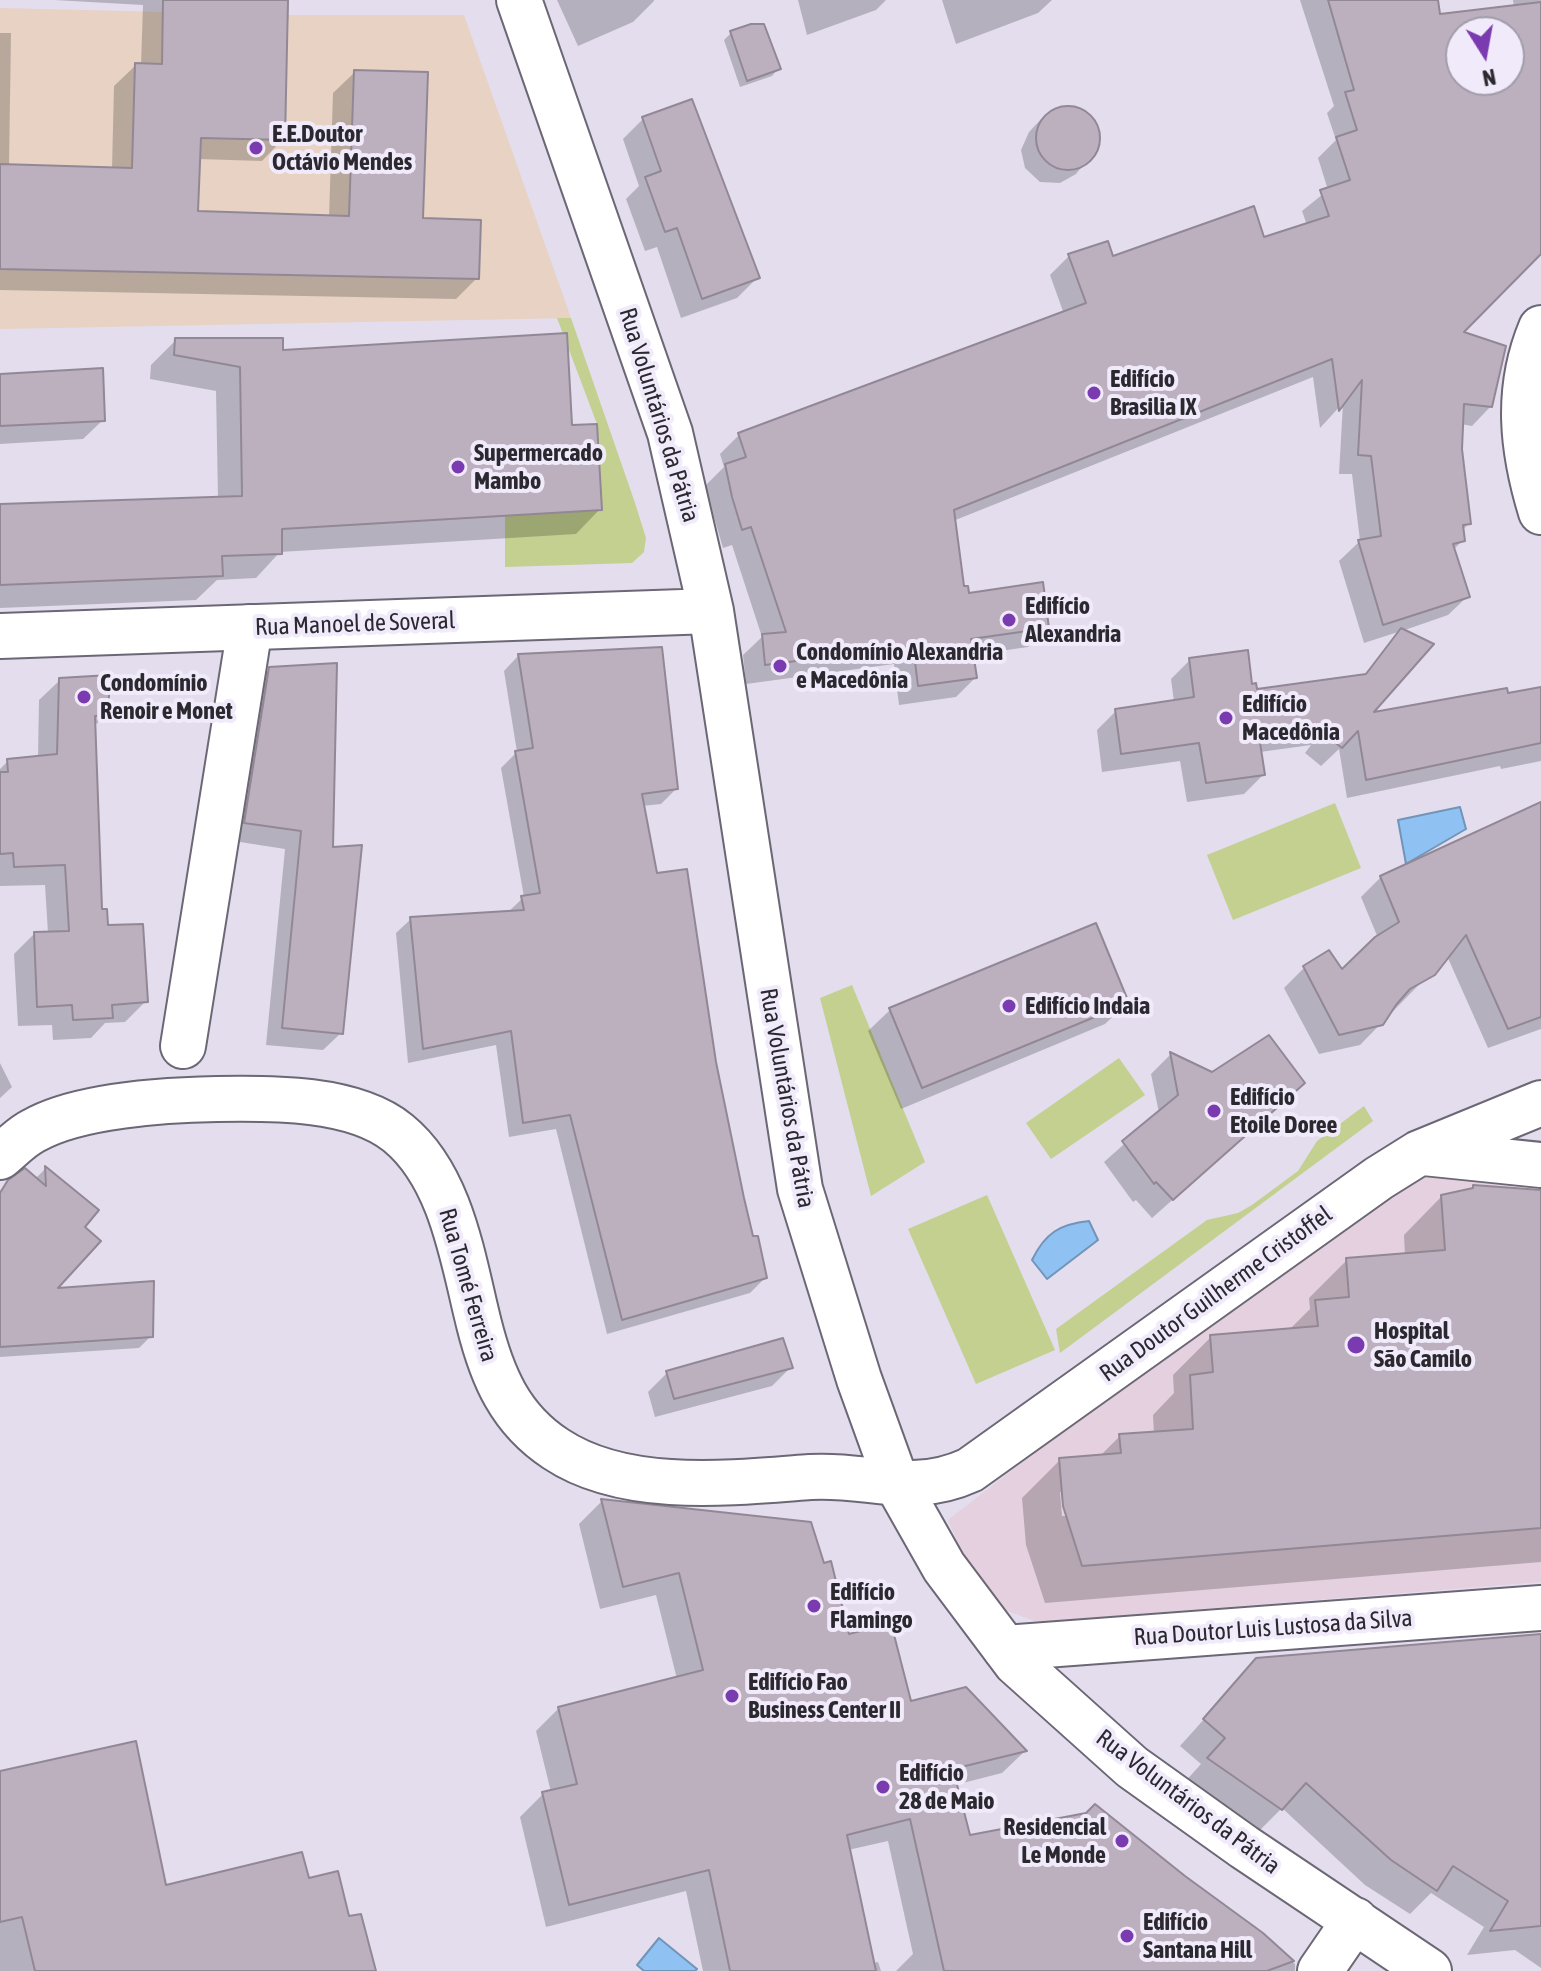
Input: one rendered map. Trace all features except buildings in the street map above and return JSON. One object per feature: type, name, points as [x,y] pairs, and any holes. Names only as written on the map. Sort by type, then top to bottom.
[{"type":"main road","name":"Rua Voluntários da Pátria","points":[[519,0],[670,433],[711,611],[800,1189],[859,1379],[897,1484],[944,1567],[1016,1663],[1132,1767],[1429,1971]]},
{"type":"main road","points":[[1541,328],[1527,372],[1522,412],[1528,460],[1541,512]]},
{"type":"main road","name":"Rua Manoel de Soveral","points":[[0,636],[711,611]]},
{"type":"main road","points":[[183,1046],[250,627]]},
{"type":"main road","name":"Rua Tomé Ferreira","points":[[0,1157],[34,1130],[86,1113],[168,1100],[298,1100],[353,1111],[397,1132],[429,1169],[450,1214],[499,1390],[521,1421],[556,1450],[588,1465],[639,1478],[698,1485],[820,1476],[897,1484]]},
{"type":"main road","name":"Rua Doutor Guilherme Cristoffel","points":[[897,1484],[928,1485],[970,1470],[1315,1222],[1419,1153],[1541,1103]]},
{"type":"main road","points":[[1419,1153],[1541,1165]]},
{"type":"main road","name":"Rua Doutor Luis Lustosa da Silva","points":[[1005,1648],[1541,1608]]},
{"type":"main road","points":[[1320,1971],[1355,1920]]},
{"type":"shaded area","name":"E.E.Doutor Octávio Mendes","points":[[0,8],[291,15],[464,15],[571,318],[0,329]]},
{"type":"shaded area","name":"Hospital São Camilo","points":[[1444,1164],[1541,1176],[1541,1582],[1037,1622],[1002,1609],[968,1567],[948,1520],[1277,1264]]},
{"type":"green space","points":[[557,318],[571,318],[646,538],[644,552],[632,563],[505,567],[505,515],[602,509],[597,424]]},
{"type":"green space","points":[[1335,803],[1361,868],[1233,920],[1207,855]]},
{"type":"green space","points":[[852,985],[925,1162],[871,1196],[820,998]]},
{"type":"green space","points":[[1119,1058],[1145,1095],[1051,1159],[1026,1123]]},
{"type":"green space","points":[[1364,1106],[1373,1121],[1060,1353],[1056,1329],[1207,1220],[1238,1213],[1252,1205],[1298,1171],[1317,1141]]},
{"type":"green space","points":[[987,1195],[1055,1350],[976,1384],[908,1229]]},
{"type":"water","points":[[1460,807],[1466,829],[1406,864],[1398,820]]},
{"type":"water","points":[[1089,1221],[1098,1240],[1047,1279],[1032,1260],[1042,1243],[1062,1228]]},
{"type":"water","points":[[659,1938],[697,1969],[644,1971],[637,1965]]},
{"type":"place","name":"E.E.Doutor Octávio Mendes","points":[[256,148]]},
{"type":"place","name":"Edifício Brasilia IX","points":[[1094,393]]},
{"type":"place","name":"Supermercado Mambo","points":[[458,467]]},
{"type":"place","name":"Edifício Alexandria","points":[[1009,620]]},
{"type":"place","name":"Condomínio Alexandria e Macedônia","points":[[780,666]]},
{"type":"place","name":"Condomínio Renoir e Monet","points":[[84,697]]},
{"type":"place","name":"Edifício Macedônia","points":[[1226,718]]},
{"type":"place","name":"Edifício Indaia","points":[[1009,1006]]},
{"type":"place","name":"Edifício Etoile Doree","points":[[1214,1111]]},
{"type":"place","name":"Hospital São Camilo","points":[[1356,1345]]},
{"type":"place","name":"Edifício Flamingo","points":[[814,1606]]},
{"type":"place","name":"Edifício Fao Business Center II","points":[[732,1696]]},
{"type":"place","name":"Edifício 28 de Maio","points":[[883,1787]]},
{"type":"place","name":"Residencial Le Monde","points":[[1122,1841]]},
{"type":"place","name":"Edifício Santana Hill","points":[[1127,1936]]}]
